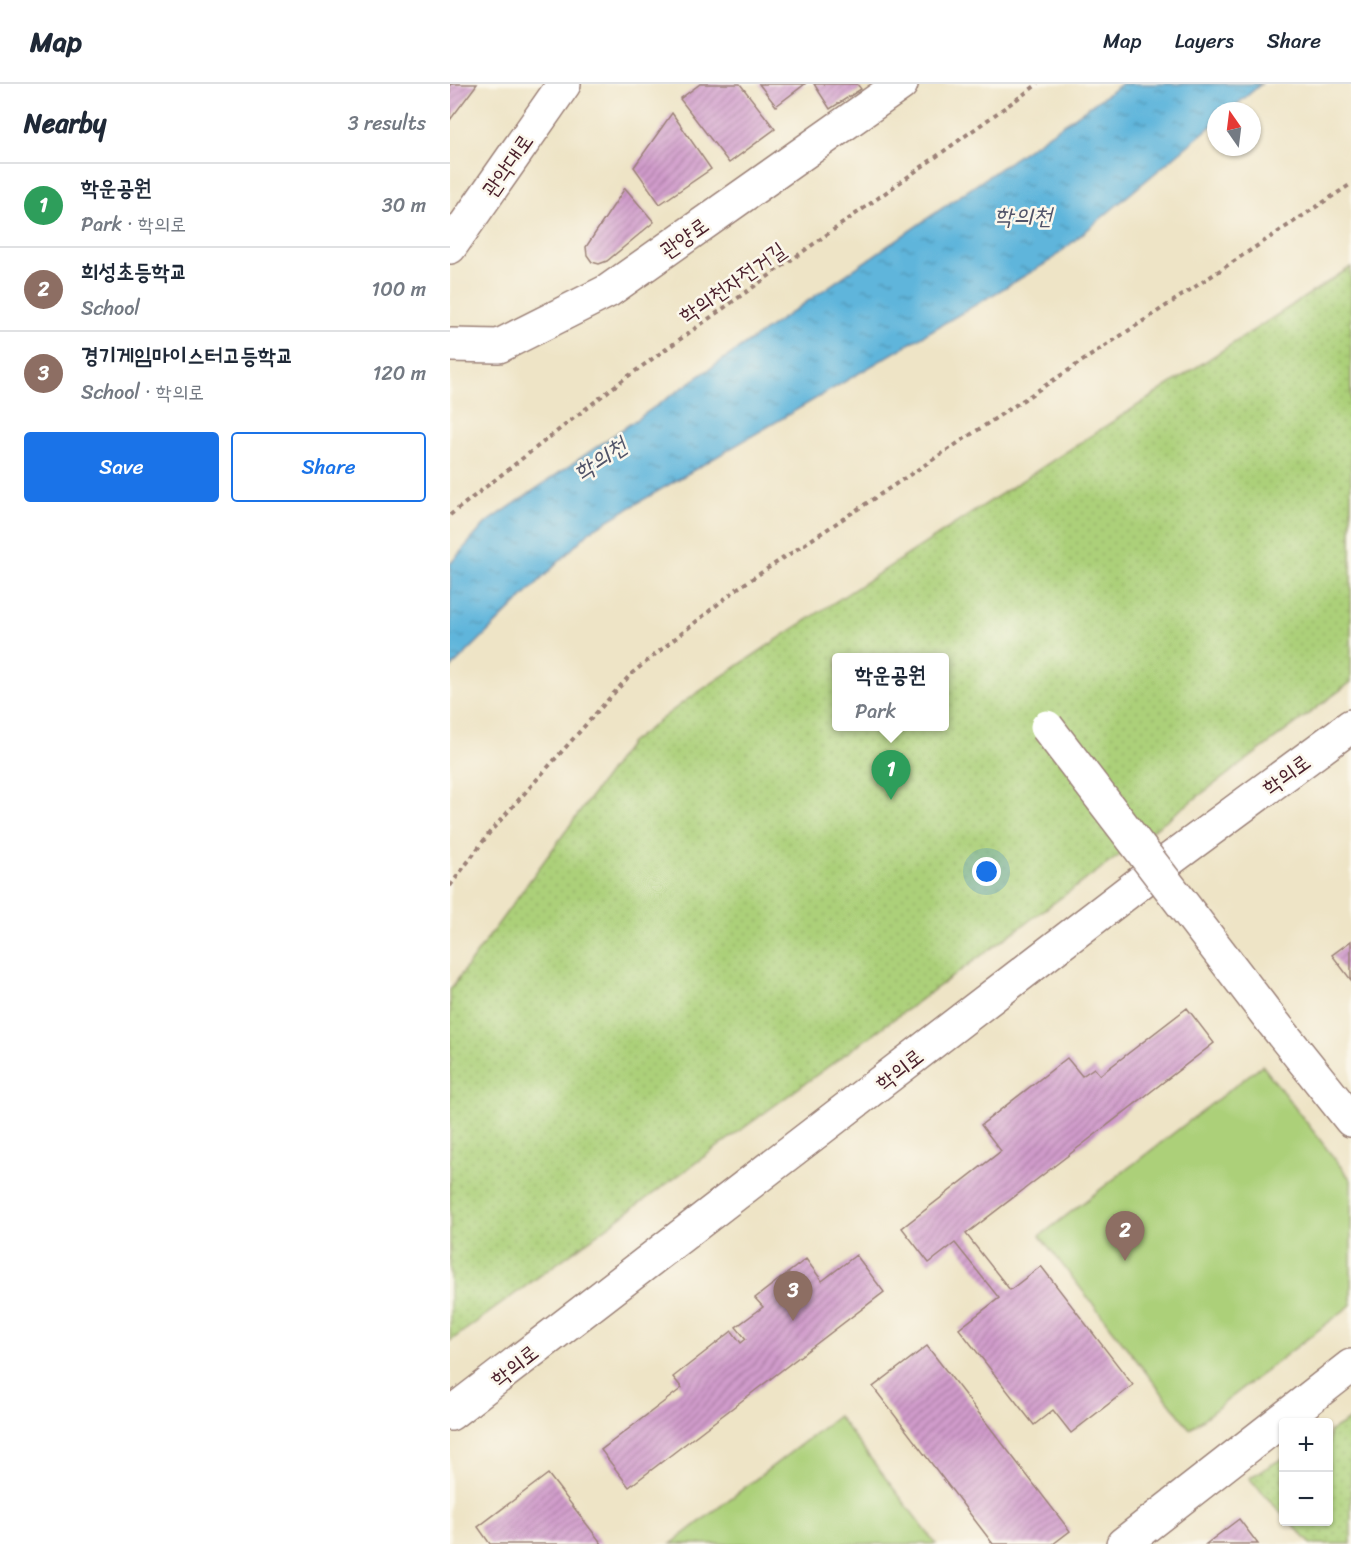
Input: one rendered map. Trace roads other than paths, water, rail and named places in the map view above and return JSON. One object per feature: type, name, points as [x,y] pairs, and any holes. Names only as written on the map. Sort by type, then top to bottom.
[{"type":"street","name":"관악대로","points":[[450,247],[564,84]]},
{"type":"street","name":"관양로","points":[[450,345],[499,345],[608,291],[901,84]]},
{"type":"street","name":"학의로","points":[[450,1414],[1172,858],[1351,726]]},
{"type":"street","points":[[1047,727],[1272,1021],[1351,1120]]},
{"type":"street","points":[[1123,1544],[1351,1366]]},
{"type":"water","name":"학의천","points":[[1122,84],[1261,84],[1240,102],[1207,102],[1207,130],[1050,261],[590,531],[450,669],[450,564],[485,524]]},
{"type":"place","name":"학운공원","points":[[891,800]]},
{"type":"place","name":"희성초등학교","points":[[1125,1261]]},
{"type":"place","name":"경기게임마이스터고등학교","points":[[793,1321]]}]
